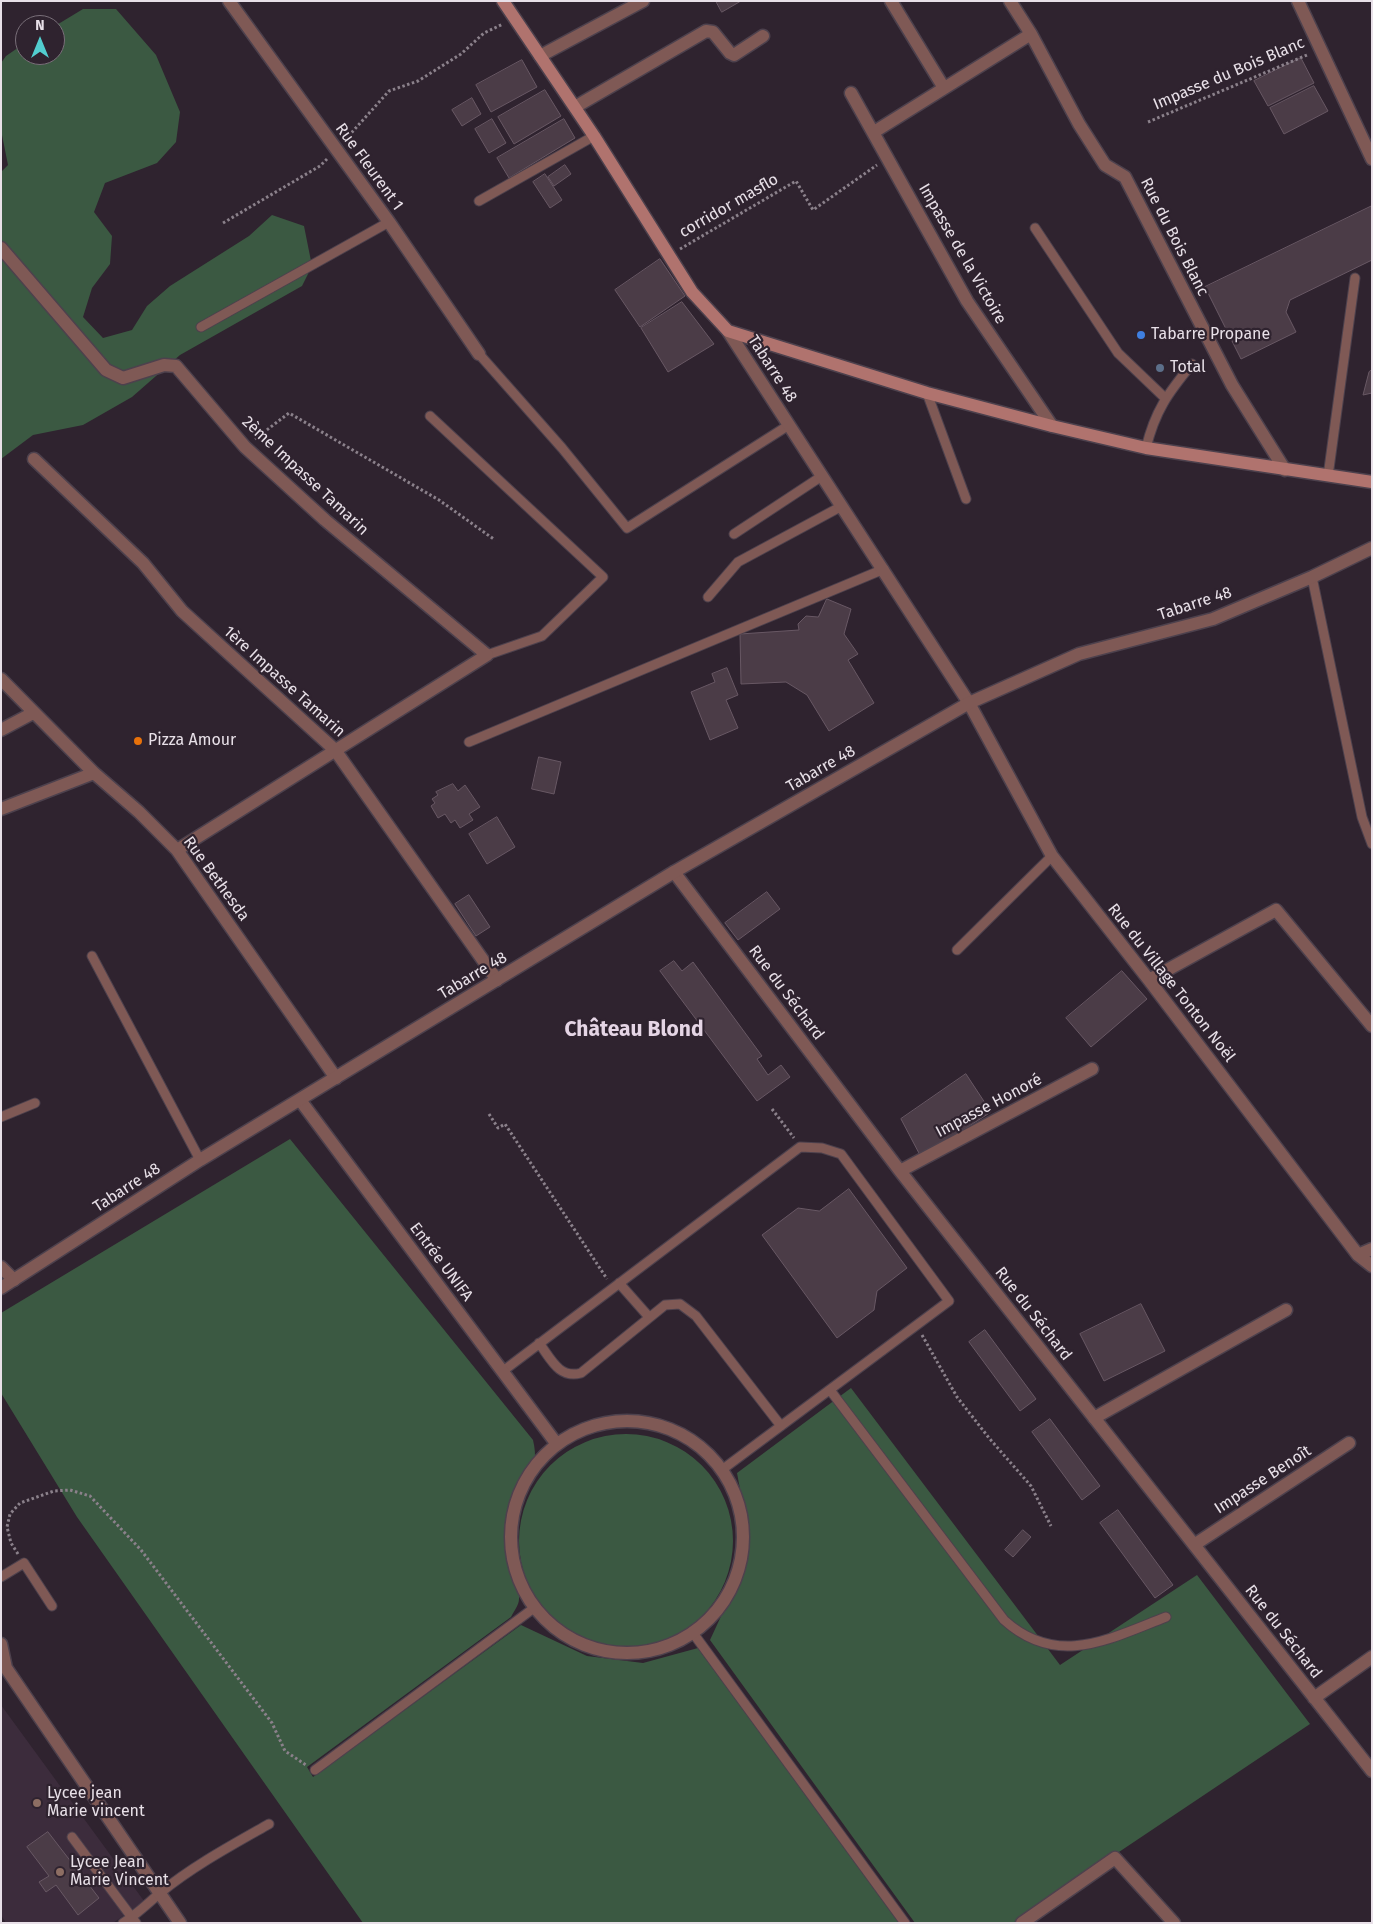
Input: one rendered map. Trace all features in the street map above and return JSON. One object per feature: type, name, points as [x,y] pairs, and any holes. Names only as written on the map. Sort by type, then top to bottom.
[{"type":"main road","points":[[503,1],[594,136],[692,292],[728,331],[927,393],[1052,426],[1146,448],[1372,482]]},
{"type":"street","name":"Rue Fleurent 1","points":[[229,1],[389,222],[479,354]]},
{"type":"street","points":[[540,56],[642,1]]},
{"type":"street","points":[[891,1],[944,88]]},
{"type":"street","name":"Rue du Bois Blanc","points":[[1010,1],[1031,34],[1079,124],[1104,166],[1124,177],[1127,182],[1232,385],[1285,470]]},
{"type":"street","points":[[1298,1],[1372,159]]},
{"type":"street","points":[[575,107],[706,31],[713,32],[730,53],[734,55],[763,36]]},
{"type":"street","points":[[874,132],[1031,34]]},
{"type":"street","name":"Impasse de la Victoire","points":[[851,93],[967,301],[1052,426]]},
{"type":"street","name":"2ème Impasse Tamarin","points":[[1,248],[106,370],[123,378],[164,365],[176,366],[245,447],[325,520],[487,655]]},
{"type":"street","name":"Tabarre 48","points":[[728,331],[884,569],[968,702]]},
{"type":"street","name":"1ère Impasse Tamarin","points":[[34,458],[144,563],[182,612],[335,750],[497,980]]},
{"type":"street","name":"Tabarre 48","points":[[1,1288],[200,1160],[674,872],[968,702],[1079,654],[1213,619],[1312,577],[1372,548]]},
{"type":"street","points":[[177,850],[487,655]]},
{"type":"street","name":"Rue Bethesda","points":[[1,679],[94,773],[177,850],[336,1078]]},
{"type":"street","name":"Rue du Village Tonton Noël","points":[[968,702],[1052,856],[1149,980],[1358,1255],[1372,1266]]},
{"type":"street","points":[[1,730],[33,713]]},
{"type":"street","points":[[1,809],[94,773]]},
{"type":"street","name":"Rue du Séchard","points":[[674,872],[900,1171],[1372,1772]]},
{"type":"street","points":[[1149,980],[1276,910],[1372,1026]]},
{"type":"street","name":"Impasse Honoré","points":[[900,1171],[1092,1069]]},
{"type":"street","name":"Entrée UNIFA","points":[[300,1100],[556,1443]]},
{"type":"street","points":[[1358,1255],[1372,1249]]},
{"type":"street","points":[[1,1266],[14,1280]]},
{"type":"street","points":[[1094,1418],[1286,1310]]},
{"type":"street","points":[[626,1420],[663,1425],[696,1442],[723,1469],[739,1502],[745,1539],[738,1575],[720,1608],[693,1633],[661,1649],[626,1654],[591,1648],[559,1632],[534,1608],[516,1576],[509,1539],[514,1503],[530,1470],[556,1443],[589,1426],[626,1420]]},
{"type":"street","name":"Impasse Benoît","points":[[1194,1545],[1350,1443]]},
{"type":"street","points":[[1,1644],[3,1666],[180,1923]]},
{"type":"street","points":[[1314,1698],[1372,1657]]},
{"type":"street","points":[[1022,1923],[1115,1858],[1174,1923]]},
{"type":"lane","points":[[479,200],[594,136]]},
{"type":"lane","points":[[201,327],[389,222]]},
{"type":"lane","points":[[1034,228],[1118,353],[1165,398]]},
{"type":"lane","points":[[1328,476],[1355,278]]},
{"type":"lane","points":[[479,354],[562,448],[626,528],[789,425]]},
{"type":"lane","points":[[1146,448],[1152,426],[1165,398],[1192,364]]},
{"type":"lane","points":[[927,393],[966,499]]},
{"type":"lane","points":[[430,416],[603,577],[542,636],[487,655]]},
{"type":"lane","points":[[734,534],[822,476]]},
{"type":"lane","points":[[708,597],[738,562],[842,506]]},
{"type":"lane","points":[[469,742],[884,569]]},
{"type":"lane","points":[[1312,577],[1362,817],[1372,844]]},
{"type":"lane","points":[[957,950],[1052,856]]},
{"type":"lane","points":[[92,956],[200,1160]]},
{"type":"lane","points":[[1,1118],[35,1103]]},
{"type":"lane","points":[[502,1371],[800,1147],[822,1148],[841,1154],[949,1301],[723,1469]]},
{"type":"lane","points":[[616,1286],[649,1317]]},
{"type":"lane","points":[[539,1344],[560,1371],[573,1375],[581,1373],[665,1305],[672,1303],[680,1304],[689,1309],[781,1426]]},
{"type":"lane","points":[[830,1390],[1004,1620],[1016,1631],[1030,1638],[1067,1647],[1084,1647],[1105,1641],[1166,1617]]},
{"type":"lane","points":[[1,1577],[24,1563],[52,1606]]},
{"type":"lane","points":[[315,1770],[534,1608]]},
{"type":"lane","points":[[693,1633],[905,1923]]},
{"type":"lane","points":[[123,1923],[134,1920],[159,1894],[214,1856],[268,1824]]},
{"type":"lane","points":[[72,1836],[134,1920]]},
{"type":"path","points":[[223,223],[320,166],[389,91],[418,82],[461,54],[484,33],[515,19]]},
{"type":"path","name":"Impasse du Bois Blanc","points":[[1148,122],[1320,50]]},
{"type":"path","name":"corridor masflo","points":[[670,255],[796,181],[813,210],[888,158]]},
{"type":"path","points":[[245,447],[289,413],[439,500],[495,540]]},
{"type":"path","points":[[772,1109],[800,1147]]},
{"type":"path","points":[[489,1114],[498,1128],[506,1124],[616,1286]]},
{"type":"path","points":[[917,1325],[957,1397],[988,1438],[1031,1486],[1050,1526]]},
{"type":"path","points":[[24,1563],[11,1543],[8,1527],[10,1514],[20,1503],[54,1491],[70,1490],[90,1496],[146,1557],[272,1722],[285,1751],[315,1770]]},
{"type":"shaded area","name":"Lycee jean Marie vincent","points":[[1,1705],[144,1901],[113,1923],[6,1923],[1,1915]]},
{"type":"green space","points":[[83,9],[116,9],[156,55],[180,112],[176,142],[157,163],[105,183],[94,212],[112,236],[110,264],[92,288],[83,317],[103,338],[132,330],[147,306],[170,286],[249,236],[272,215],[304,226],[312,266],[302,286],[180,355],[132,397],[83,425],[33,435],[1,459],[1,172],[8,165],[1,130],[1,63],[6,56],[15,50],[15,65],[65,65],[65,20]]},
{"type":"green space","points":[[290,1139],[533,1440],[535,1451],[535,1460],[530,1472],[516,1488],[509,1503],[507,1522],[508,1555],[510,1570],[519,1595],[518,1604],[511,1617],[307,1767],[313,1777],[521,1625],[587,1656],[643,1663],[698,1648],[899,1923],[363,1923],[77,1517],[1,1393],[1,1313]]},
{"type":"green space","points":[[851,1388],[1060,1665],[1197,1575],[1310,1724],[1013,1923],[915,1923],[710,1640],[735,1586],[748,1532],[737,1473]]},
{"type":"green space","points":[[626,1434],[647,1436],[667,1442],[685,1452],[702,1465],[715,1482],[725,1500],[731,1520],[733,1541],[731,1562],[725,1582],[715,1600],[702,1617],[685,1630],[667,1640],[647,1646],[626,1648],[605,1646],[585,1640],[567,1630],[550,1617],[537,1600],[527,1582],[521,1562],[519,1541],[521,1520],[527,1500],[537,1482],[550,1465],[567,1452],[585,1442],[605,1436]]},
{"type":"building","points":[[716,1],[741,1],[722,12]]},
{"type":"building","points":[[1301,58],[1314,83],[1268,106],[1254,81]]},
{"type":"building","points":[[522,60],[537,87],[491,112],[476,85]]},
{"type":"building","points":[[1314,86],[1328,111],[1284,134],[1270,108]]},
{"type":"building","points":[[545,90],[561,116],[514,144],[498,117]]},
{"type":"building","points":[[472,98],[481,114],[462,126],[452,110]]},
{"type":"building","points":[[492,119],[506,143],[489,153],[475,129]]},
{"type":"building","points":[[564,119],[575,138],[509,178],[497,158]]},
{"type":"building","points":[[565,165],[571,174],[554,186],[548,177]]},
{"type":"building","points":[[545,174],[562,200],[550,208],[533,182]]},
{"type":"building","points":[[1372,206],[1372,260],[1290,300],[1286,312],[1296,332],[1241,359],[1205,287]]},
{"type":"building","points":[[660,259],[685,296],[640,327],[615,290]]},
{"type":"building","points":[[682,302],[714,344],[668,372],[641,328]]},
{"type":"building","points":[[1372,370],[1372,393],[1363,395],[1369,372]]},
{"type":"building","points":[[827,599],[851,609],[844,634],[858,654],[848,660],[874,703],[829,731],[807,695],[786,682],[741,684],[740,634],[799,630],[798,624],[806,616],[818,617]]},
{"type":"building","points":[[727,668],[738,695],[726,700],[738,728],[710,740],[691,692],[715,682],[712,674]]},
{"type":"building","points":[[539,757],[561,762],[554,794],[532,789]]},
{"type":"building","points":[[453,784],[458,791],[465,785],[480,807],[469,814],[473,820],[460,828],[455,820],[451,823],[445,814],[438,818],[431,806],[435,803],[432,799],[438,795],[436,792]]},
{"type":"building","points":[[497,817],[515,847],[487,864],[469,834]]},
{"type":"building","points":[[767,892],[780,909],[738,940],[725,923]]},
{"type":"building","points":[[469,895],[490,927],[476,936],[455,904]]},
{"type":"building","points":[[674,961],[682,971],[693,962],[762,1056],[757,1059],[768,1075],[781,1065],[790,1077],[757,1101],[660,971]]},
{"type":"building","points":[[1122,971],[1147,999],[1091,1047],[1066,1018]]},
{"type":"building","points":[[966,1074],[991,1112],[921,1157],[901,1119]]},
{"type":"building","points":[[849,1189],[907,1268],[877,1291],[874,1310],[837,1338],[762,1235],[798,1208],[819,1211]]},
{"type":"building","points":[[1141,1304],[1165,1351],[1104,1381],[1080,1334]]},
{"type":"building","points":[[985,1330],[1036,1399],[1020,1411],[969,1342]]},
{"type":"building","points":[[1050,1419],[1100,1486],[1082,1500],[1032,1432]]},
{"type":"building","points":[[1118,1510],[1173,1585],[1155,1598],[1100,1523]]},
{"type":"building","points":[[1023,1530],[1031,1537],[1013,1557],[1005,1550]]},
{"type":"building","points":[[48,1832],[99,1898],[78,1915],[56,1885],[46,1892],[39,1882],[49,1876],[27,1847]]},
{"type":"place","name":"Tabarre Propane","points":[[1141,335]]},
{"type":"place","name":"Total","points":[[1160,368]]},
{"type":"place","name":"Pizza Amour","points":[[138,741]]},
{"type":"place","name":"Lycee jean Marie vincent","points":[[37,1803]]},
{"type":"place","name":"Lycee Jean Marie Vincent","points":[[60,1872]]},
{"type":"district","name":"Château Blond","points":[[634,1030]]}]
